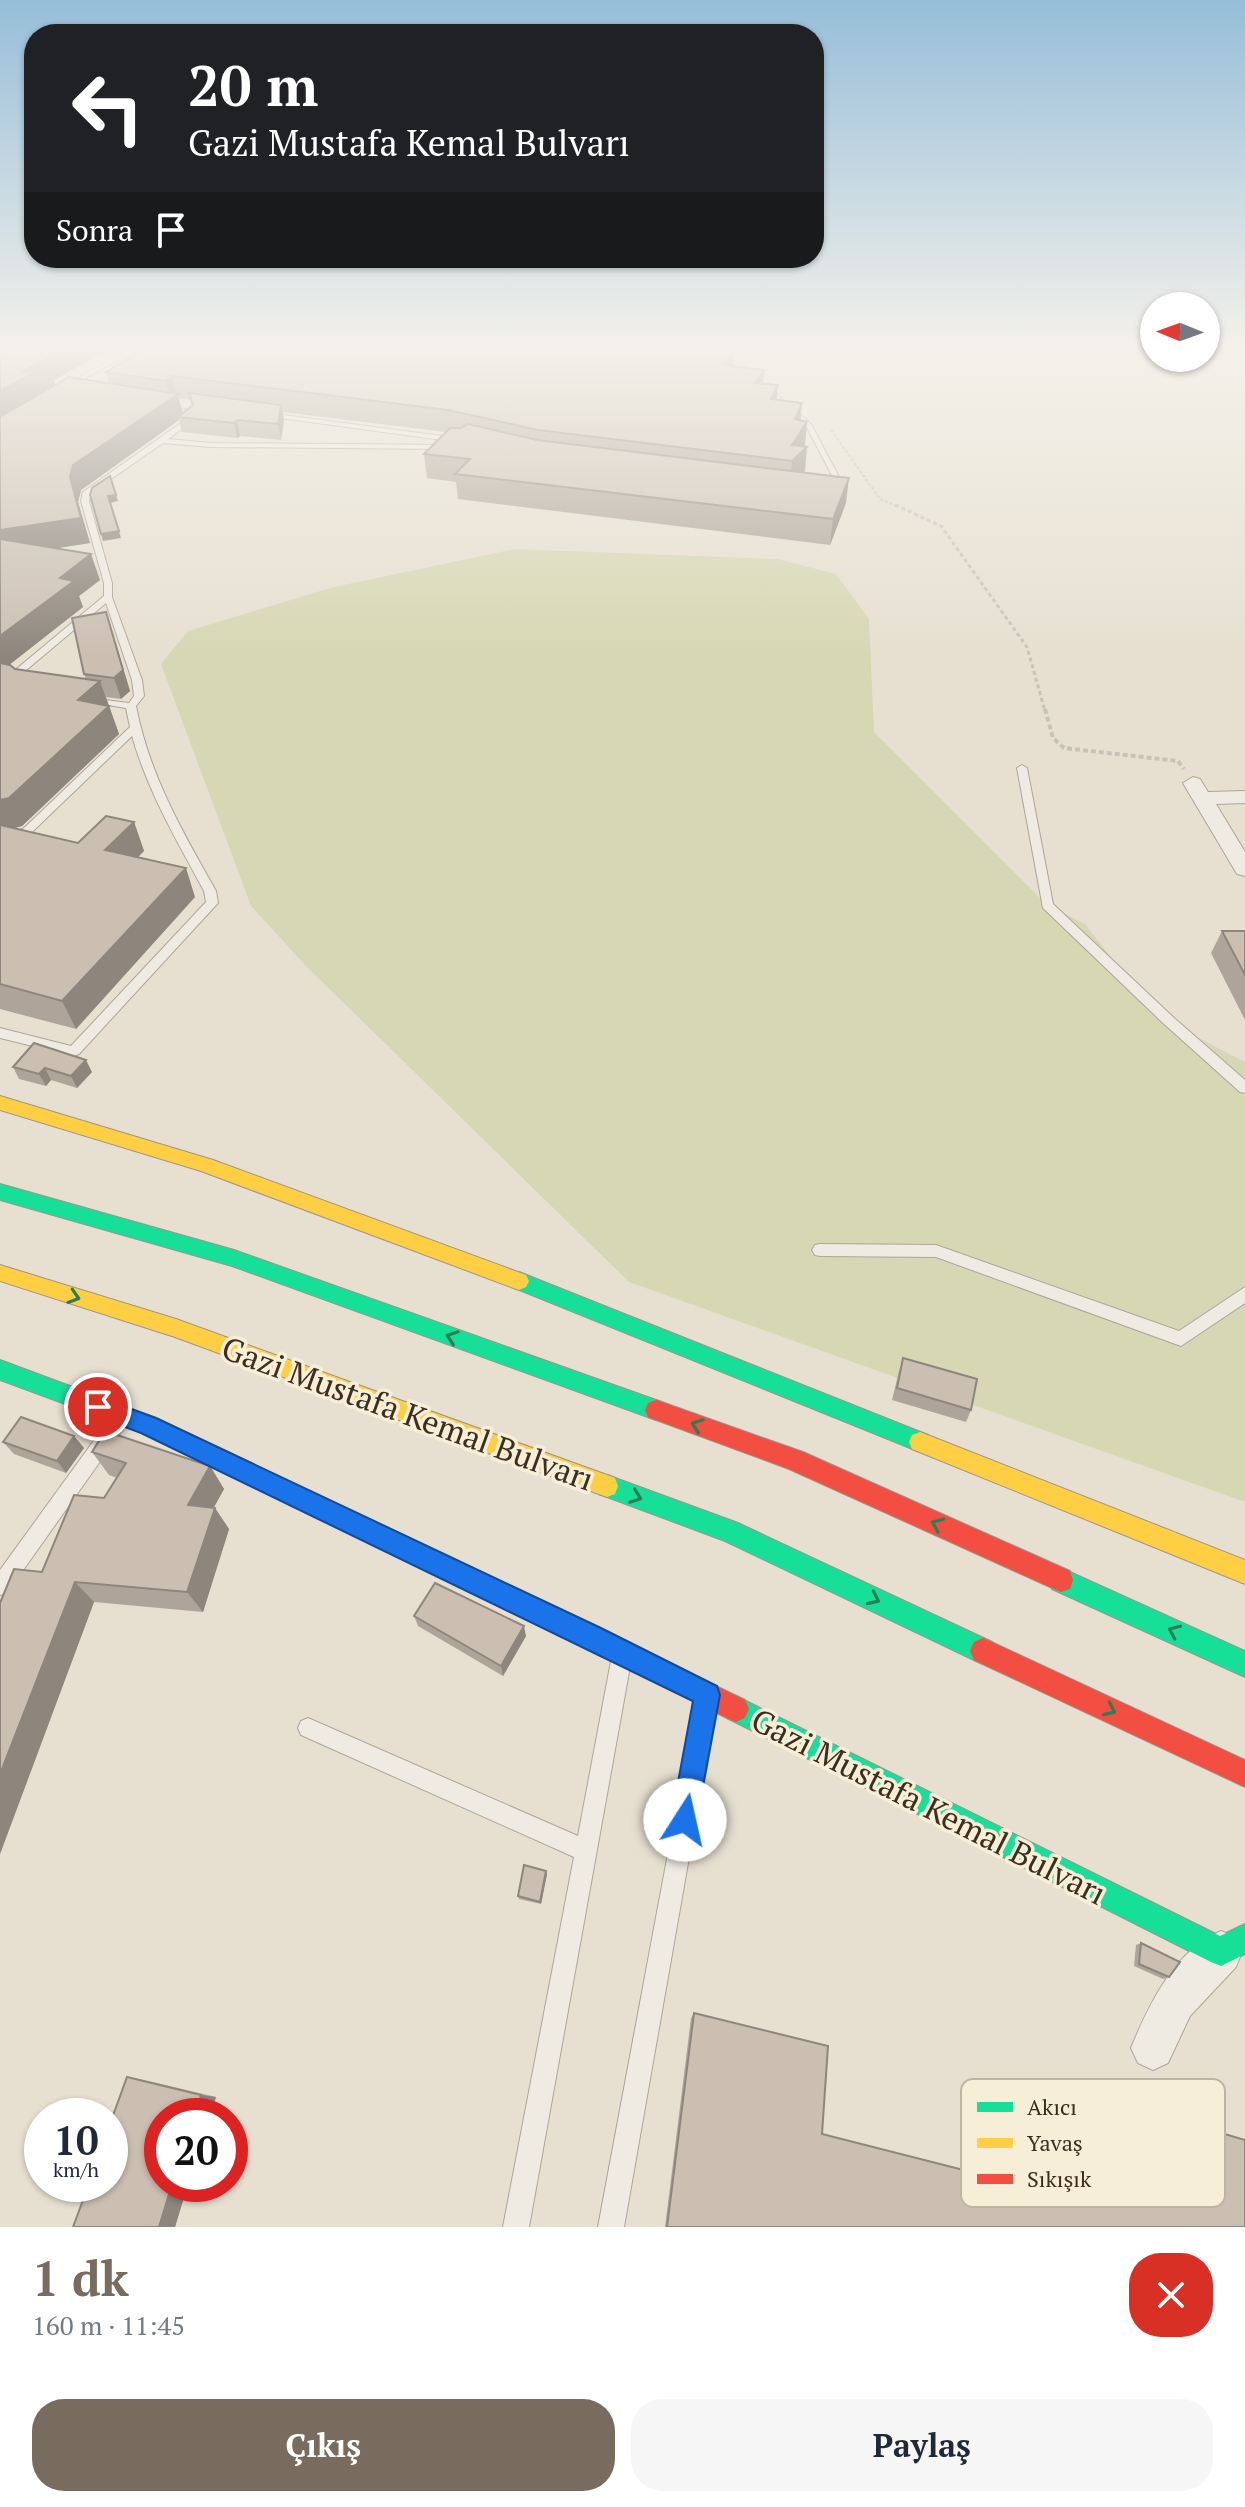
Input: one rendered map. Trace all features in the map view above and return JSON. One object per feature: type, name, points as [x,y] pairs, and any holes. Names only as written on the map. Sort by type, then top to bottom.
[{"type":"main road","points":[[0,1103],[206,1165],[501,1274],[1245,1572]]},
{"type":"main road","points":[[0,1192],[234,1258],[795,1460],[1245,1664]]},
{"type":"main road","name":"Gazi Mustafa Kemal Bulvarı","points":[[0,1273],[176,1328],[730,1531],[1245,1774]]},
{"type":"main road","name":"Gazi Mustafa Kemal Bulvarı","points":[[0,1370],[123,1416],[1233,1945]]},
{"type":"street","points":[[1198,790],[1245,797]]},
{"type":"street","points":[[1198,790],[1245,868]]},
{"type":"street","points":[[1153,2048],[1175,2001],[1233,1945]]},
{"type":"lane","points":[[0,1033],[74,1051],[212,903],[210,891],[147,771],[134,729],[131,706],[139,696],[137,680],[108,597],[108,583],[85,501],[87,492],[152,449]]},
{"type":"lane","points":[[820,495],[838,479],[822,449]]},
{"type":"lane","points":[[30,691],[20,683],[19,671],[108,597]]},
{"type":"lane","points":[[73,697],[131,706]]},
{"type":"lane","points":[[0,838],[27,831],[134,729]]},
{"type":"lane","points":[[1022,768],[1047,905],[1245,1088]]},
{"type":"lane","points":[[820,1250],[936,1251],[1181,1339],[1245,1294]]},
{"type":"lane","points":[[0,1586],[123,1416]]},
{"type":"lane","points":[[516,2227],[622,1652]]},
{"type":"lane","points":[[611,2227],[707,1695]]},
{"type":"lane","points":[[308,1728],[586,1851]]},
{"type":"path","points":[[844,449],[880,499],[941,526],[976,574],[1027,647],[1053,738],[1064,748],[1178,761],[1198,790]]},
{"type":"green space","points":[[515,549],[778,559],[836,574],[869,619],[874,732],[1047,905],[1085,924],[1158,1017],[1245,1062],[1245,1502],[629,1282],[307,967],[251,906],[161,664],[188,631],[334,587]]},
{"type":"building","points":[[0,449],[97,449],[73,465],[70,477],[81,518],[0,530]]},
{"type":"building","points":[[429,449],[610,449],[849,478],[833,519],[455,474],[470,459],[424,454]]},
{"type":"building","points":[[693,449],[805,449],[792,461]]},
{"type":"building","points":[[110,476],[116,495],[108,496],[119,531],[101,534],[90,495],[92,488]]},
{"type":"building","points":[[0,539],[91,554],[60,578],[74,581],[0,636]]},
{"type":"building","points":[[106,612],[123,670],[114,678],[84,674],[72,618]]},
{"type":"building","points":[[0,663],[15,669],[100,681],[78,700],[109,706],[9,798],[0,800]]},
{"type":"building","points":[[106,816],[134,822],[105,850],[186,868],[62,1001],[0,984],[0,825],[78,843]]},
{"type":"building","points":[[1222,931],[1245,931],[1245,975]]},
{"type":"building","points":[[34,1043],[86,1060],[71,1076],[45,1068],[39,1074],[13,1067]]},
{"type":"building","points":[[903,1358],[977,1379],[971,1410],[897,1388]]},
{"type":"building","points":[[21,1417],[74,1436],[57,1461],[3,1442]]},
{"type":"building","points":[[105,1431],[210,1466],[188,1505],[215,1508],[187,1592],[75,1582],[0,1774],[0,1603],[14,1569],[42,1572],[74,1495],[104,1498],[126,1463],[92,1452]]},
{"type":"building","points":[[435,1583],[524,1626],[501,1666],[414,1616]]},
{"type":"building","points":[[524,1865],[546,1871],[540,1902],[518,1896]]},
{"type":"building","points":[[1141,1943],[1180,1962],[1169,1977],[1139,1964]]},
{"type":"building","points":[[694,2013],[828,2046],[822,2134],[961,2169],[961,2207],[1225,2207],[1225,2134],[1245,2140],[1245,2227],[667,2227]]},
{"type":"building","points":[[127,2077],[201,2095],[200,2098],[144,2098],[144,2202],[167,2202],[159,2227],[73,2227],[82,2202],[128,2202],[128,2098],[119,2098]]},
{"type":"traffic: fast","points":[[0,1192],[234,1258],[656,1410]]},
{"type":"traffic: fast","points":[[519,1281],[920,1442]]},
{"type":"traffic: fast","points":[[0,1370],[148,1425],[401,1546]]},
{"type":"traffic: fast","points":[[607,1486],[730,1531],[983,1651]]},
{"type":"traffic: fast","points":[[1061,1580],[1245,1664]]},
{"type":"traffic: fast","points":[[736,1709],[1221,1952],[1245,1938]]},
{"type":"traffic: slow","points":[[0,1103],[206,1165],[519,1281]]},
{"type":"traffic: slow","points":[[0,1273],[176,1328],[607,1486]]},
{"type":"traffic: slow","points":[[920,1442],[1245,1572]]},
{"type":"traffic: jam","points":[[656,1410],[795,1460],[1061,1580]]},
{"type":"traffic: jam","points":[[401,1546],[736,1709]]},
{"type":"traffic: jam","points":[[983,1651],[1245,1774]]},
{"type":"route","points":[[98,1407],[148,1425],[593,1637],[707,1695],[685,1820]]}]
